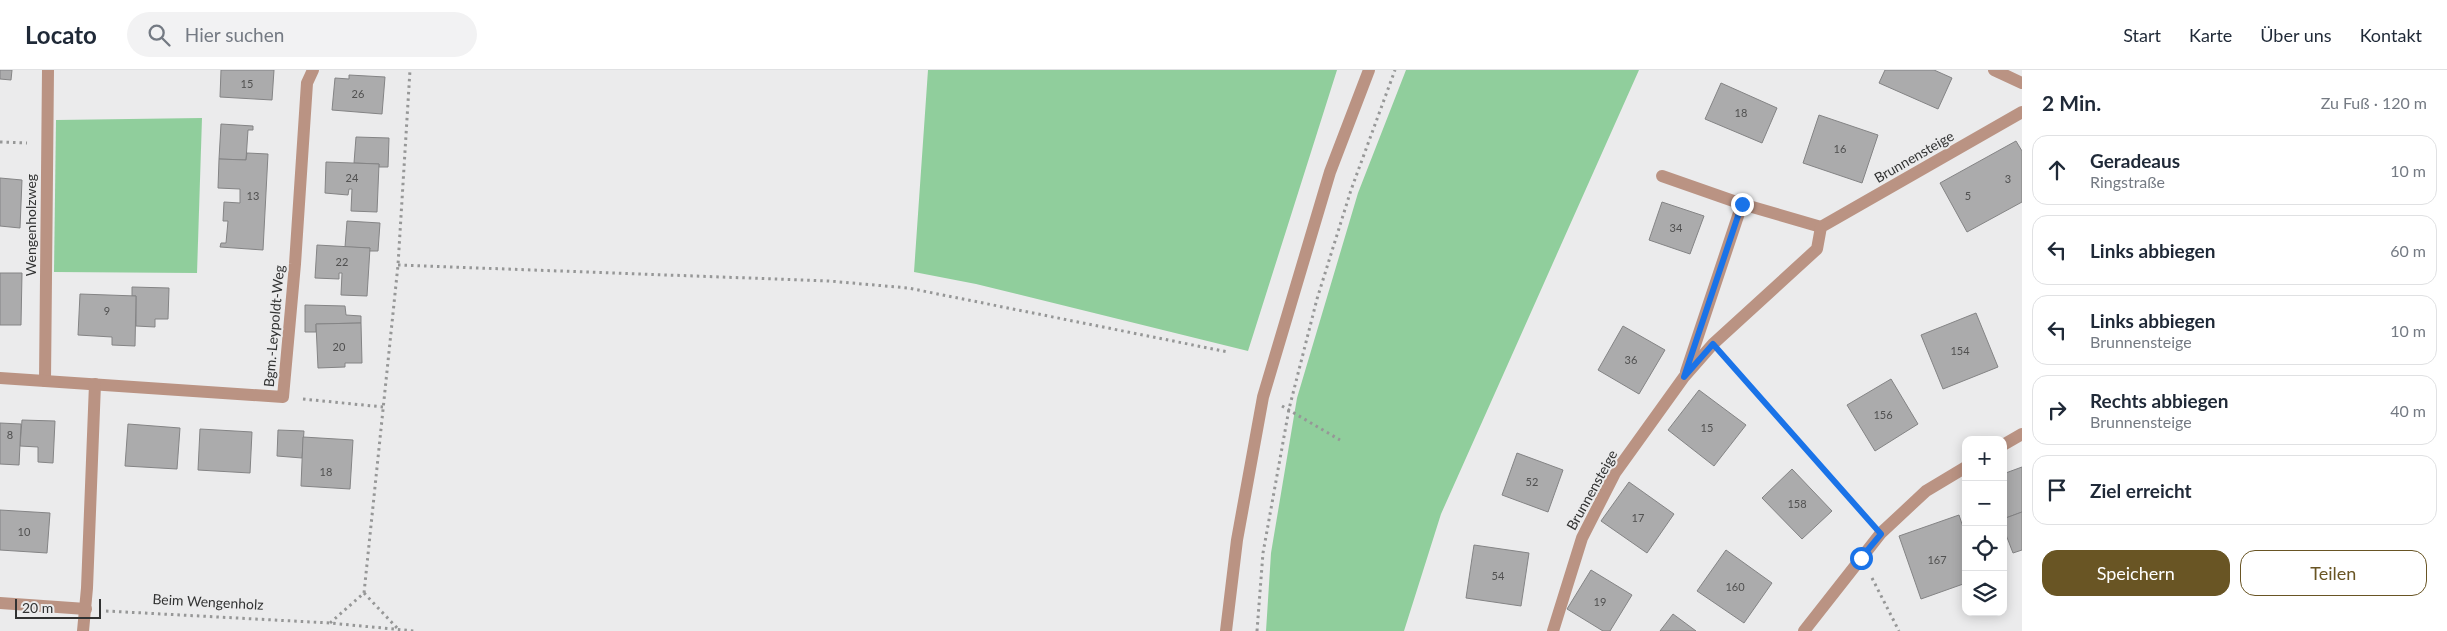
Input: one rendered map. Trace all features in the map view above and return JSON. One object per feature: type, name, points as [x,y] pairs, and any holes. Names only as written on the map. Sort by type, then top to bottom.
[{"type":"street","name":"Wengenholzweg","points":[[45,381],[48,70]]},
{"type":"street","name":"Bgm.-Leypoldt-Weg","points":[[0,378],[283,397],[295,264],[307,82],[313,70]]},
{"type":"street","points":[[1226,631],[1237,540],[1263,397],[1330,172],[1369,70]]},
{"type":"street","points":[[1994,70],[2022,83]]},
{"type":"street","name":"Brunnensteige","points":[[1553,631],[1582,538],[1611,480],[1684,377],[1713,344],[1817,249],[1822,227],[2022,112]]},
{"type":"street","points":[[1662,176],[1742,204],[1822,227]]},
{"type":"street","name":"Brunnensteige","points":[[1684,377],[1742,204]]},
{"type":"street","points":[[83,631],[86,609],[95,384]]},
{"type":"street","points":[[2007,443],[2022,434]]},
{"type":"street","points":[[1804,631],[1881,534],[1926,491],[1962,469]]},
{"type":"street","points":[[0,603],[86,609]]},
{"type":"path","points":[[330,622],[364,593],[398,265],[410,70]]},
{"type":"path","points":[[1257,631],[1263,553],[1289,409],[1320,290],[1351,190],[1395,70]]},
{"type":"path","points":[[0,142],[47,144]]},
{"type":"path","points":[[398,265],[829,281],[908,288],[1228,352]]},
{"type":"path","points":[[1713,344],[1881,534]]},
{"type":"path","points":[[283,397],[383,407]]},
{"type":"path","points":[[1263,397],[1289,409],[1340,440]]},
{"type":"path","points":[[1861,558],[1899,631]]},
{"type":"path","points":[[364,593],[398,629]]},
{"type":"path","name":"Beim Wengenholz","points":[[86,609],[330,622],[414,631]]},
{"type":"green space","points":[[928,70],[1337,70],[1248,351],[976,284],[914,272]]},
{"type":"green space","points":[[1406,70],[1639,70],[1441,514],[1404,631],[1266,631],[1271,553],[1297,398],[1358,193]]},
{"type":"green space","points":[[202,118],[197,273],[54,272],[56,120]]},
{"type":"building","points":[[0,70],[12,70],[11,80],[0,79]]},
{"type":"building","points":[[221,70],[274,70],[272,100],[220,97]]},
{"type":"building","points":[[1885,70],[1934,70],[1952,78],[1938,109],[1879,83]]},
{"type":"building","points":[[349,75],[385,77],[382,114],[332,110],[335,78],[349,79]]},
{"type":"building","points":[[1721,83],[1777,108],[1762,143],[1705,119]]},
{"type":"building","points":[[1819,115],[1878,135],[1862,183],[1803,163]]},
{"type":"building","points":[[221,124],[253,126],[253,130],[248,130],[246,160],[219,159]]},
{"type":"building","points":[[356,137],[389,138],[388,167],[379,167],[379,164],[354,163]]},
{"type":"building","points":[[2016,141],[2022,151],[2022,202],[1967,232],[1940,183]]},
{"type":"building","points":[[247,153],[268,154],[263,250],[220,247],[221,243],[226,243],[228,221],[223,221],[224,202],[240,203],[240,189],[218,188],[219,159],[246,160]]},
{"type":"building","points":[[326,162],[379,164],[377,212],[351,211],[352,189],[349,189],[348,195],[325,193]]},
{"type":"building","points":[[0,178],[22,180],[20,228],[0,226]]},
{"type":"building","points":[[1662,202],[1704,216],[1690,254],[1649,240]]},
{"type":"building","points":[[347,221],[380,223],[378,251],[369,251],[370,248],[345,247]]},
{"type":"building","points":[[317,245],[370,248],[367,296],[341,295],[342,273],[339,273],[339,279],[315,278]]},
{"type":"building","points":[[0,273],[22,273],[21,325],[0,325]]},
{"type":"building","points":[[132,287],[169,288],[168,319],[155,319],[155,327],[136,326],[136,296],[132,296]]},
{"type":"building","points":[[80,294],[136,296],[135,346],[112,345],[112,337],[78,335]]},
{"type":"building","points":[[305,305],[345,306],[346,315],[361,316],[361,323],[316,324],[316,332],[305,332]]},
{"type":"building","points":[[1976,313],[1998,367],[1943,389],[1921,335]]},
{"type":"building","points":[[361,323],[362,363],[345,363],[345,367],[318,368],[316,324]]},
{"type":"building","points":[[1623,326],[1665,350],[1639,394],[1598,370]]},
{"type":"building","points":[[1891,379],[1918,424],[1875,451],[1847,405]]},
{"type":"building","points":[[1699,390],[1746,425],[1714,466],[1668,430]]},
{"type":"building","points":[[22,420],[55,421],[53,463],[38,462],[38,447],[20,446]]},
{"type":"building","points":[[0,423],[21,424],[19,465],[0,464]]},
{"type":"building","points":[[128,424],[180,428],[177,469],[125,466]]},
{"type":"building","points":[[200,429],[252,432],[250,473],[198,470]]},
{"type":"building","points":[[278,430],[304,431],[302,458],[277,456]]},
{"type":"building","points":[[303,437],[353,440],[350,489],[301,486]]},
{"type":"building","points":[[1517,453],[1563,470],[1548,512],[1502,495]]},
{"type":"building","points":[[2022,467],[2022,512],[2007,518],[2007,481],[2007,473]]},
{"type":"building","points":[[1792,469],[1832,511],[1802,539],[1762,498]]},
{"type":"building","points":[[1629,482],[1674,514],[1647,553],[1601,521]]},
{"type":"building","points":[[0,510],[50,513],[47,553],[0,550]]},
{"type":"building","points":[[2022,512],[2022,550],[2013,553],[2007,537],[2007,518]]},
{"type":"building","points":[[1959,515],[1962,524],[1962,584],[1921,599],[1899,536]]},
{"type":"building","points":[[1474,545],[1529,553],[1521,606],[1466,598]]},
{"type":"building","points":[[1726,550],[1772,583],[1744,623],[1697,591]]},
{"type":"building","points":[[1591,570],[1632,595],[1610,631],[1603,631],[1567,609]]},
{"type":"building","points":[[1673,614],[1696,631],[1660,631]]},
{"type":"route","points":[[1742,204],[1684,377],[1713,344],[1881,534],[1861,558]]}]
